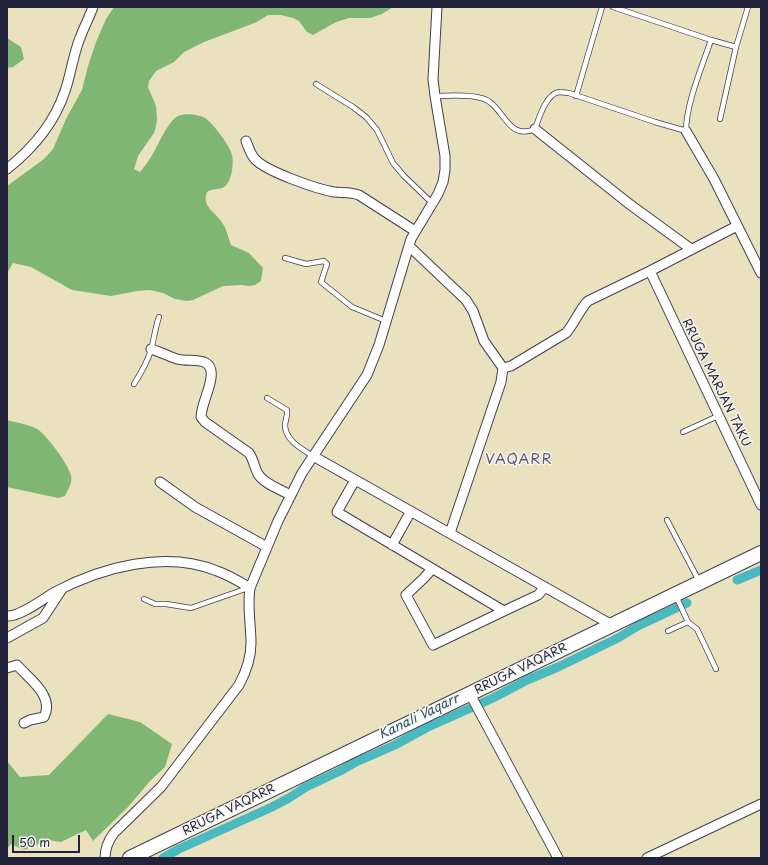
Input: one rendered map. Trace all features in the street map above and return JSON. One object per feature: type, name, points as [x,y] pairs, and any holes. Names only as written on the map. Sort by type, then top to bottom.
[{"type":"main road","name":"RRUGA VAQARR","points":[[130,858],[474,702],[612,626],[677,598],[700,583],[757,557]]},
{"type":"street","points":[[7,169],[32,146],[59,108],[80,38],[93,7]]},
{"type":"street","points":[[105,858],[106,846],[114,833],[161,787],[239,685],[250,657],[251,644],[248,599],[250,588],[290,495],[313,456],[367,375],[415,231],[443,182],[445,156],[435,96],[433,61],[437,7]]},
{"type":"street","points":[[535,129],[628,203],[691,250]]},
{"type":"street","points":[[686,131],[714,179],[761,273]]},
{"type":"street","points":[[246,141],[254,158],[264,166],[323,190],[352,192],[359,195],[415,231]]},
{"type":"street","points":[[503,368],[511,366],[570,329],[584,305],[588,301],[737,226]]},
{"type":"street","points":[[410,246],[466,300],[473,311],[484,341],[503,368],[501,382],[450,533]]},
{"type":"street","name":"RRUGA MARJAN TAKU","points":[[650,271],[761,505]]},
{"type":"street","points":[[152,349],[184,361],[197,360],[204,362],[209,366],[211,372],[210,380],[203,403],[201,417],[205,422],[248,453],[253,459],[262,479],[290,495]]},
{"type":"street","points":[[313,456],[612,626]]},
{"type":"street","points":[[355,480],[337,512],[504,611]]},
{"type":"street","points":[[160,482],[195,507],[267,547]]},
{"type":"street","points":[[392,545],[411,511]]},
{"type":"street","points":[[7,616],[20,613],[63,588],[100,572],[117,567],[139,564],[174,562],[196,565],[216,570],[250,588]]},
{"type":"street","points":[[432,569],[406,595],[433,645],[538,595],[545,587]]},
{"type":"street","points":[[7,638],[43,618],[63,588]]},
{"type":"street","points":[[7,668],[17,665],[43,693],[46,707],[44,717],[24,723]]},
{"type":"street","points":[[474,702],[558,858]]},
{"type":"street","points":[[647,858],[760,805]]},
{"type":"lane","points":[[576,96],[602,7]]},
{"type":"lane","points":[[613,7],[736,47]]},
{"type":"lane","points":[[720,119],[736,47],[748,7]]},
{"type":"lane","points":[[435,96],[481,98],[488,100],[494,105],[508,124],[523,132],[535,129],[546,101],[558,92],[569,93],[669,127],[686,131],[686,122],[689,109],[711,40]]},
{"type":"lane","points":[[316,84],[354,107],[366,117],[377,130],[393,163],[432,203]]},
{"type":"lane","points":[[285,258],[306,264],[324,262],[327,264],[321,282],[352,307],[386,321]]},
{"type":"lane","points":[[134,384],[152,349],[153,337],[159,317]]},
{"type":"lane","points":[[267,398],[287,410],[288,416],[285,425],[288,434],[296,445],[313,456]]},
{"type":"lane","points":[[683,432],[718,416]]},
{"type":"lane","points":[[667,520],[700,583]]},
{"type":"lane","points":[[144,599],[155,604],[166,604],[191,608],[250,588]]},
{"type":"lane","points":[[677,598],[688,622],[697,629],[716,669]]},
{"type":"lane","points":[[668,631],[688,622]]},
{"type":"green space","points":[[114,7],[393,7],[382,14],[370,18],[349,18],[336,22],[313,35],[307,32],[299,21],[293,18],[281,15],[268,15],[257,22],[204,42],[184,52],[174,62],[156,71],[149,81],[148,87],[156,106],[156,126],[154,133],[138,156],[134,169],[140,172],[151,157],[170,123],[178,116],[188,114],[208,120],[221,135],[231,151],[233,163],[231,177],[227,185],[207,192],[206,202],[224,226],[231,245],[249,253],[263,268],[261,281],[255,285],[223,286],[193,300],[187,301],[175,299],[163,293],[150,290],[111,296],[72,290],[31,267],[13,263],[7,273],[7,186],[44,159],[53,149],[66,119],[82,90],[96,42],[106,19]]},
{"type":"green space","points":[[7,38],[21,47],[24,59],[13,67],[7,68]]},
{"type":"green space","points":[[7,420],[34,427],[46,437],[57,450],[70,471],[71,476],[71,484],[65,496],[58,498],[7,487]]},
{"type":"green space","points":[[108,714],[140,722],[172,744],[165,767],[150,781],[128,807],[93,841],[86,830],[61,842],[48,840],[24,850],[11,844],[7,849],[7,761],[20,777],[49,775]]},
{"type":"waterway","name":"Kanali Vaqarr","points":[[737,580],[761,570]]},
{"type":"waterway","name":"Kanali Vaqarr","points":[[163,858],[179,849],[272,807],[306,787],[354,763],[395,745],[426,728],[493,698],[527,680],[558,667],[687,603]]},
{"type":"district","name":"VAQARR","points":[[519,460]]}]
